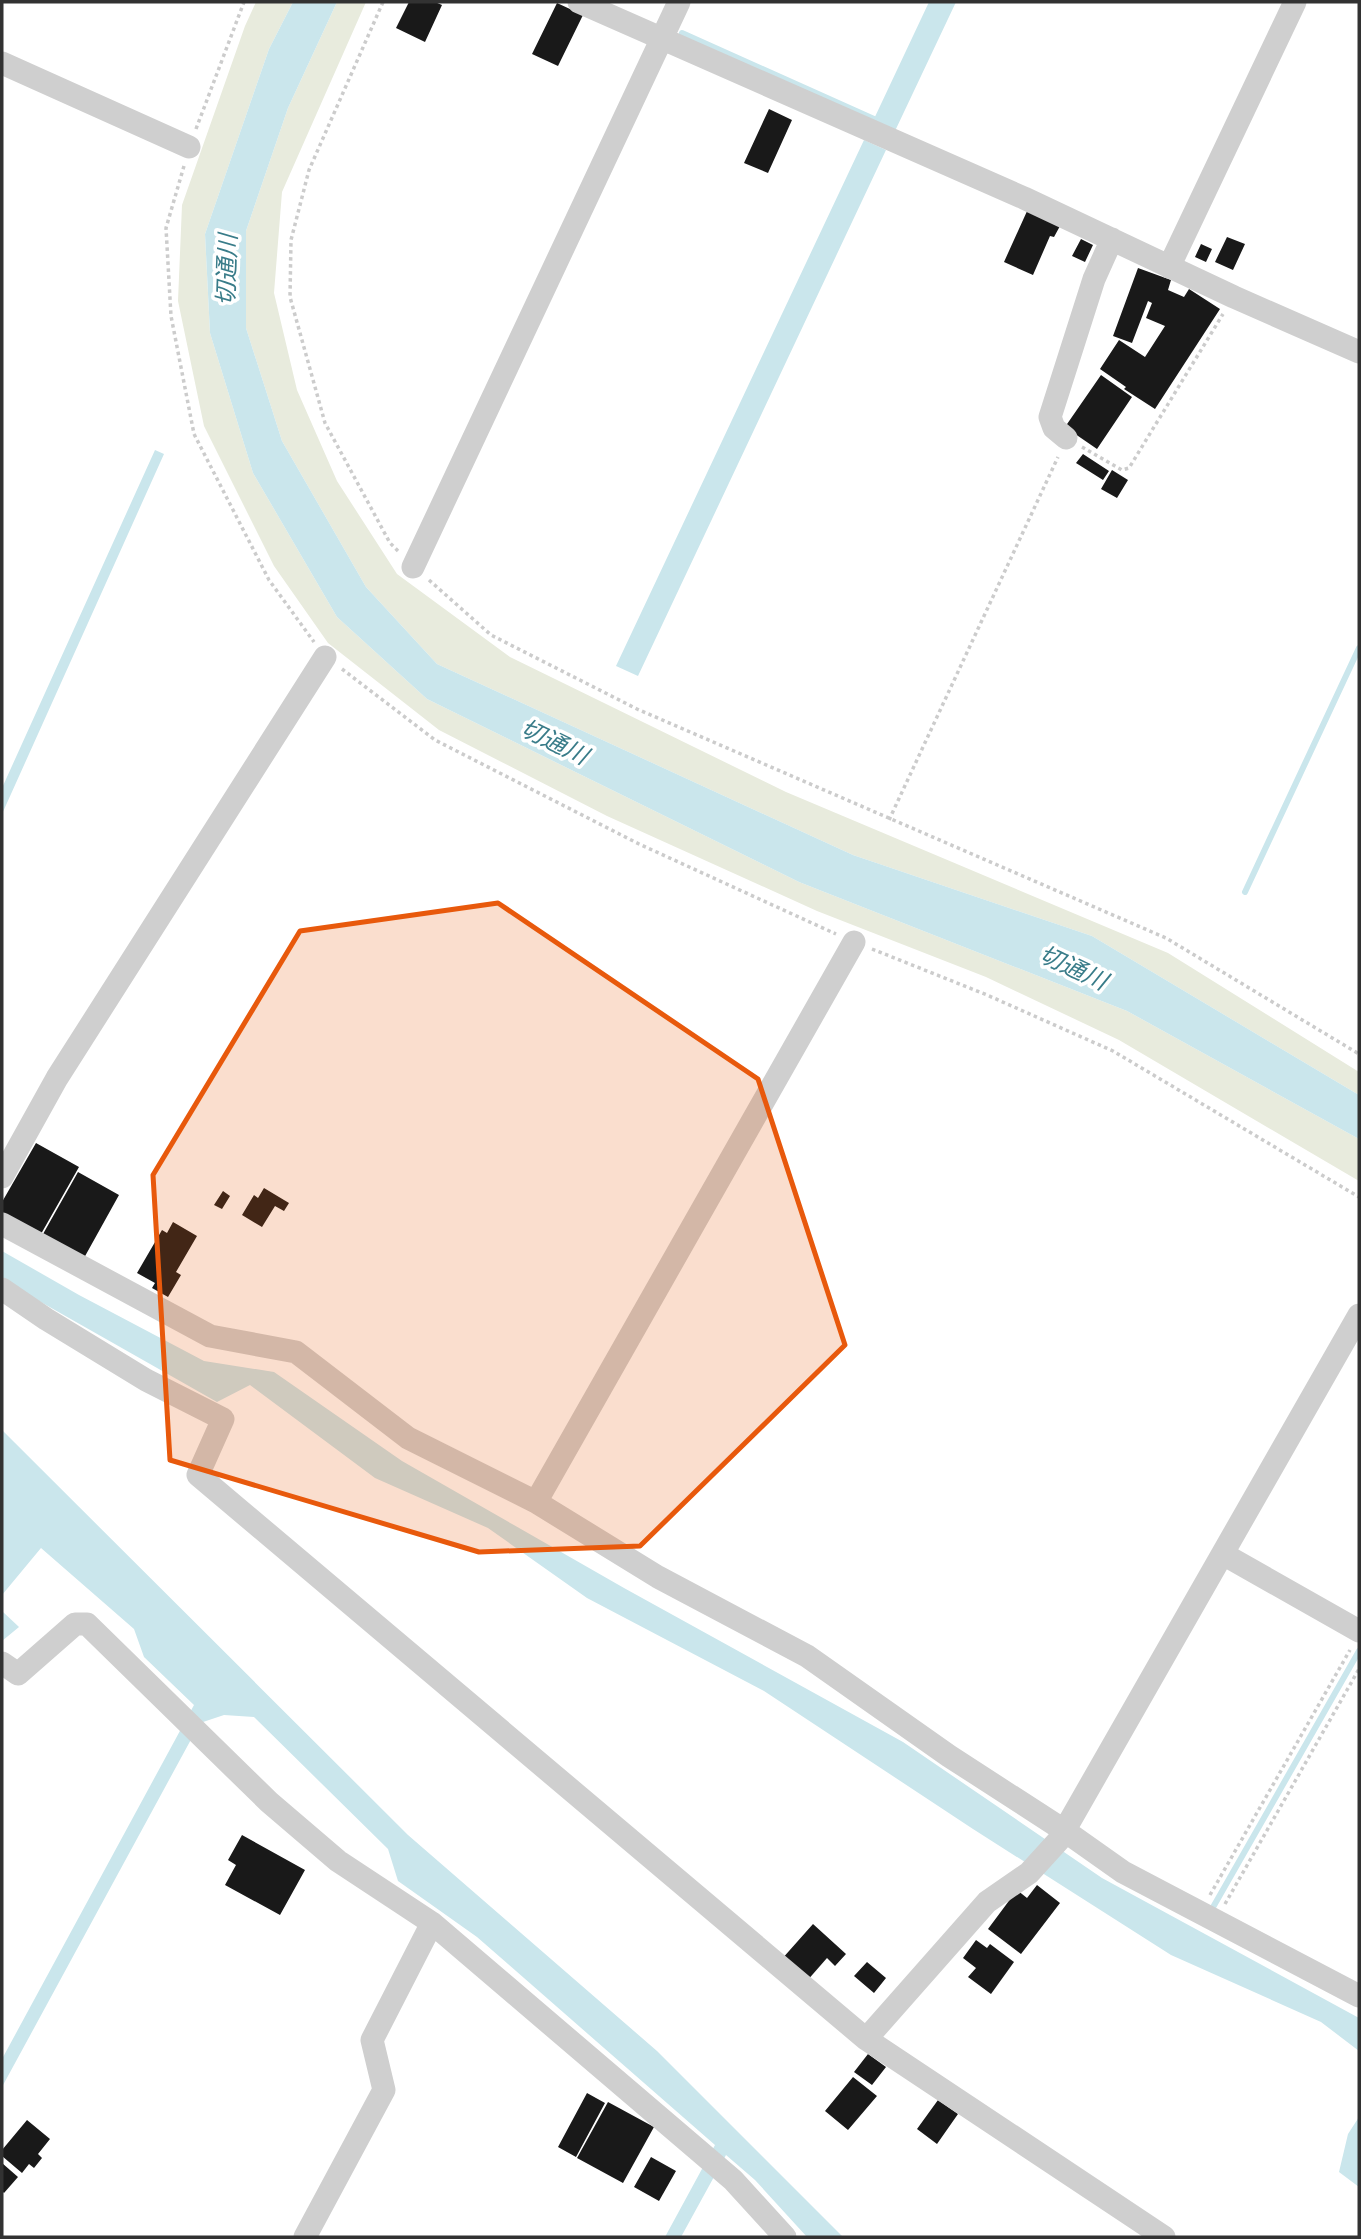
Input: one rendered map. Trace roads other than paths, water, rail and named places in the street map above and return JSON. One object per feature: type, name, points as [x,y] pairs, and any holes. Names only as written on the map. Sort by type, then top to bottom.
[{"type":"street","points":[[579,2],[1024,198],[1234,297],[1359,352]]},
{"type":"street","points":[[413,567],[679,2]]},
{"type":"street","points":[[1170,267],[1294,2]]},
{"type":"street","points":[[2,63],[189,147]]},
{"type":"street","points":[[1066,438],[1054,428],[1050,417],[1094,279],[1112,239]]},
{"type":"street","points":[[2,1177],[57,1078],[325,657]]},
{"type":"street","points":[[536,1502],[854,942]]},
{"type":"street","points":[[2,1224],[210,1336],[296,1352],[408,1437],[536,1502],[658,1577],[807,1656],[1062,1836],[1123,1872],[1359,1995]]},
{"type":"street","points":[[2,1289],[146,1380],[223,1419],[198,1475],[866,2039],[1164,2237]]},
{"type":"street","points":[[866,2039],[987,1902],[1029,1873],[1062,1836],[1359,1315]]},
{"type":"street","points":[[1223,1554],[1356,1638]]},
{"type":"street","points":[[2,1663],[18,1674],[75,1624],[87,1624],[269,1802],[338,1861],[432,1923],[714,2163],[785,2237]]},
{"type":"street","points":[[305,2237],[384,2090],[372,2040],[432,1923]]},
{"type":"water","name":"切通川","points":[[293,2],[337,2],[288,108],[246,231],[246,328],[282,441],[366,587],[437,664],[853,855],[1092,936],[1359,1095],[1359,1139],[1127,1011],[799,882],[427,699],[337,617],[253,473],[210,333],[205,234],[269,49]]},
{"type":"water","points":[[929,2],[956,2],[895,131],[873,121]]},
{"type":"water","points":[[864,140],[886,150],[638,676],[616,666]]},
{"type":"water","points":[[155,450],[164,454],[2,814],[2,788]]},
{"type":"water","points":[[2,1251],[204,1361],[274,1372],[402,1461],[624,1588],[903,1742],[1102,1878],[1359,2018],[1359,2051],[1321,2022],[1171,1955],[764,1691],[587,1598],[488,1528],[375,1478],[250,1385],[217,1402],[2,1280]]},
{"type":"water","points":[[2,1430],[408,1835],[657,2051],[843,2237],[807,2237],[755,2180],[726,2155],[681,2237],[665,2237],[715,2145],[477,1937],[398,1881],[388,1849],[254,1717],[224,1715],[200,1723],[2,2087],[2,2059],[194,1705],[144,1657],[134,1629],[41,1548],[2,1595]]},
{"type":"water","points":[[2,1611],[19,1627],[2,1641]]},
{"type":"water","points":[[1359,2117],[1359,2187],[1339,2172],[1348,2134]]},
{"type":"waterway","points":[[682,33],[874,119]]},
{"type":"waterway","points":[[1245,892],[1359,648]]},
{"type":"waterway","points":[[1212,1909],[1359,1651]]}]
